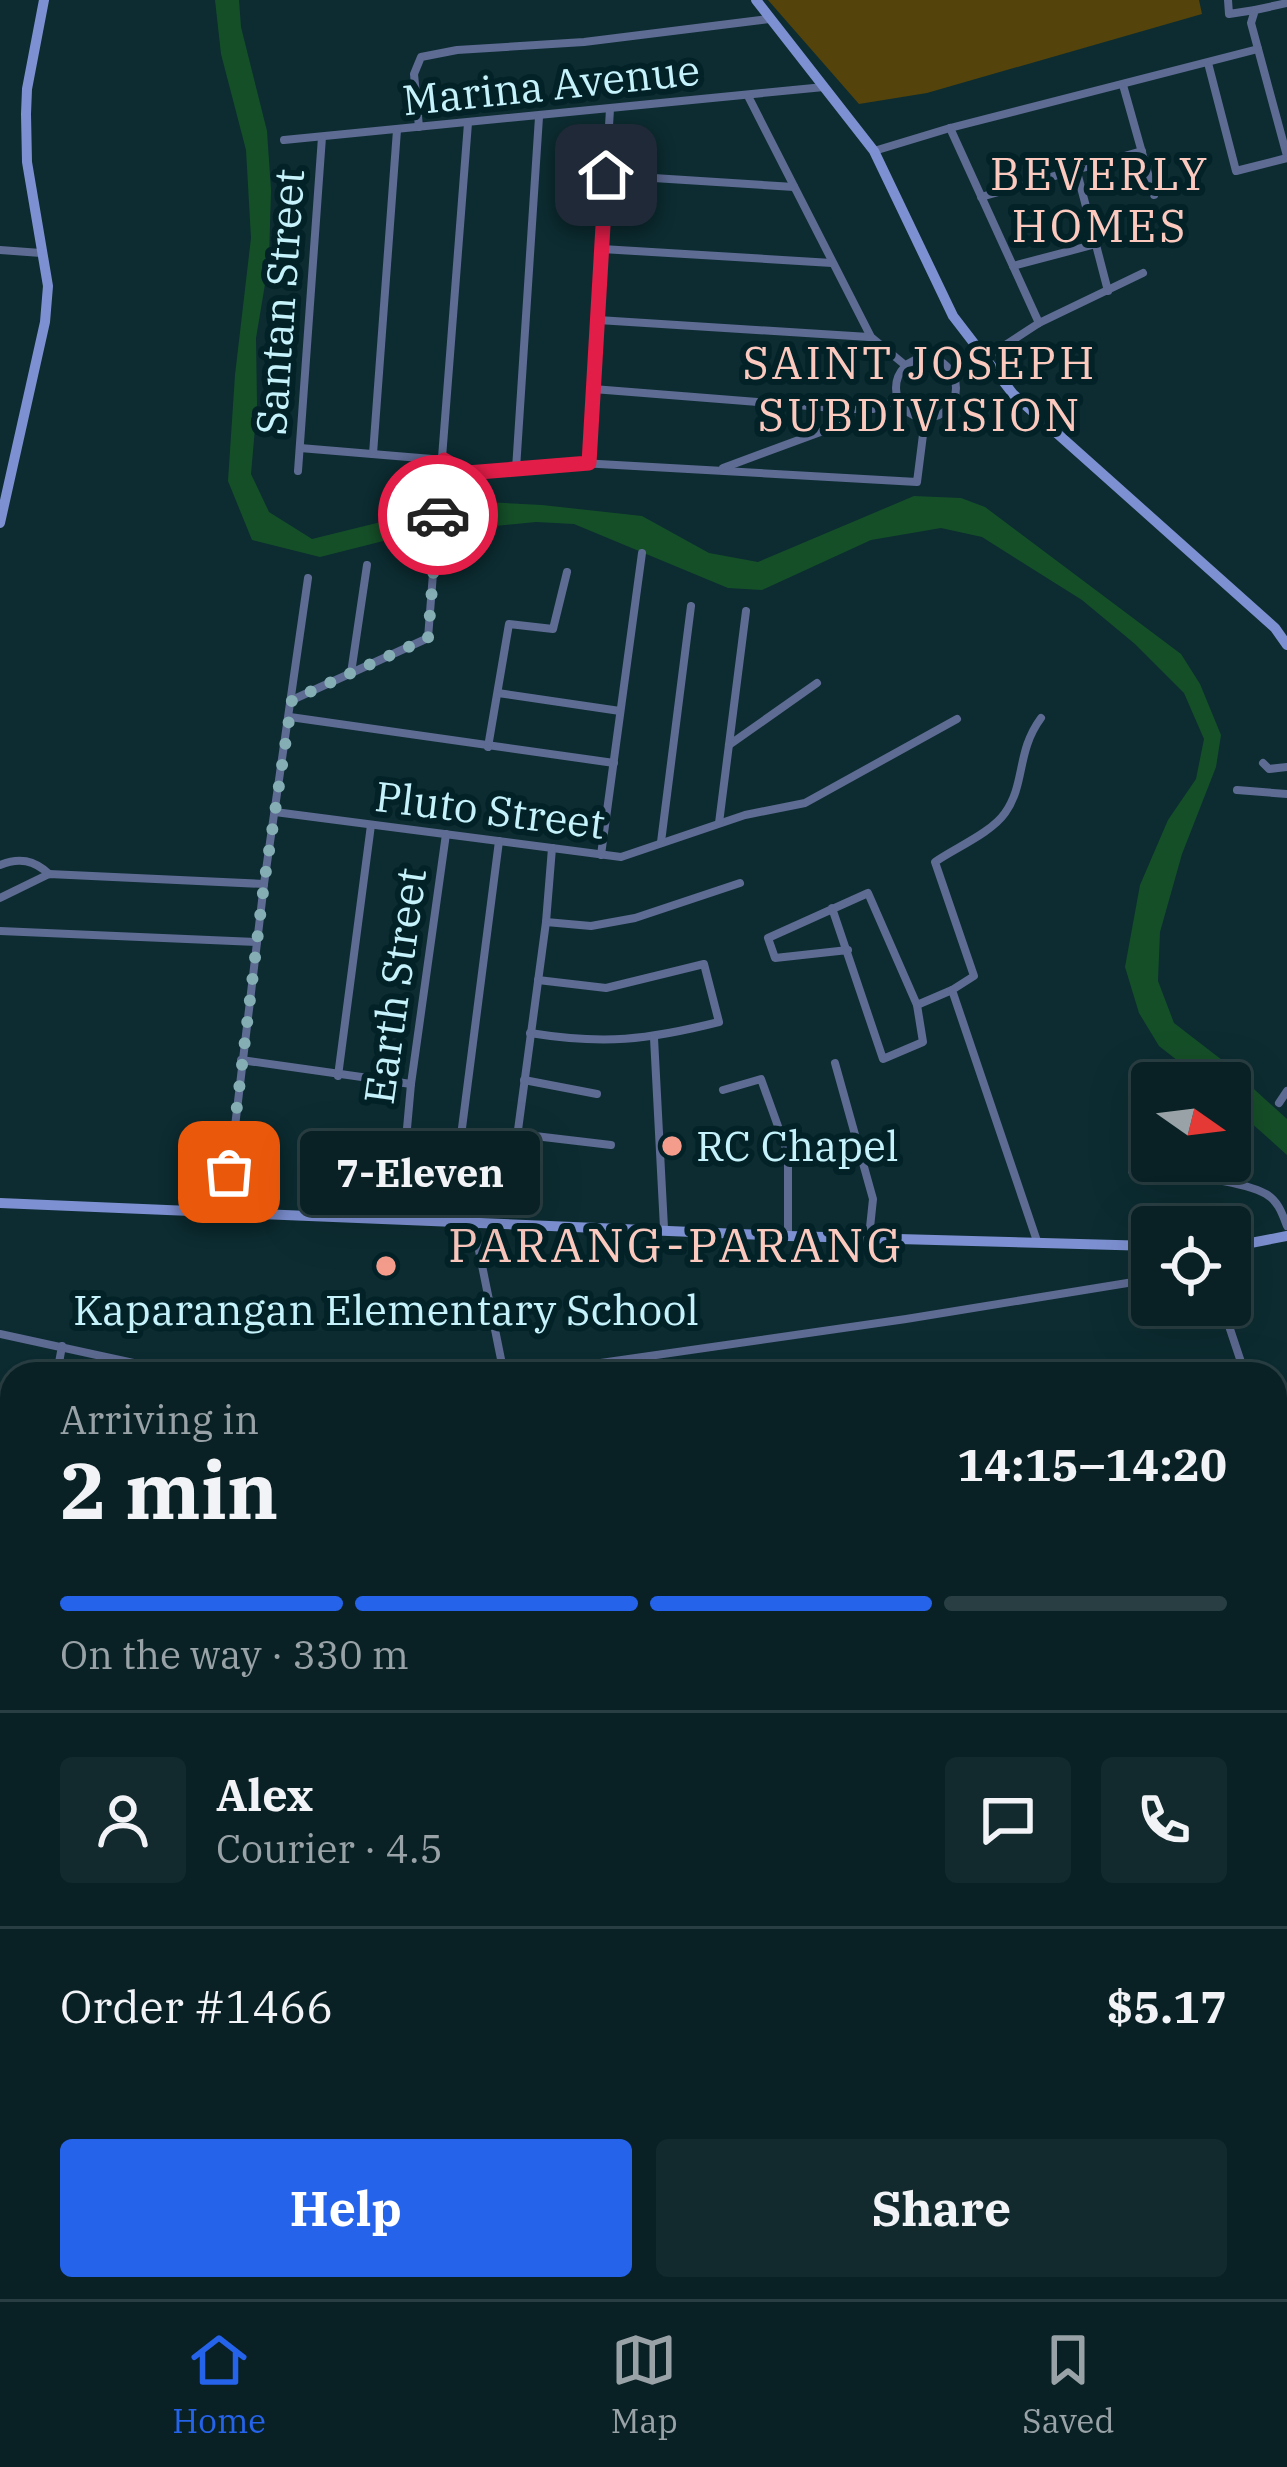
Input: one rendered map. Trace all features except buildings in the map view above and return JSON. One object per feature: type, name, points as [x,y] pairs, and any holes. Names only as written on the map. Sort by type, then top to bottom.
[{"type":"street","points":[[0,523],[45,322],[48,286],[27,162],[26,114],[44,0]]},
{"type":"street","points":[[756,0],[874,152],[904,209],[922,260],[953,316],[1013,394],[1275,628],[1287,645]]},
{"type":"street","points":[[1228,0],[1229,14],[1287,3]]},
{"type":"street","points":[[1208,63],[1236,171],[1287,157],[1251,23],[1255,10]]},
{"type":"street","points":[[419,128],[414,74],[421,57],[771,19]]},
{"type":"street","points":[[874,152],[1258,49]]},
{"type":"street","points":[[1123,85],[1154,195]]},
{"type":"street","name":"Marina Avenue","points":[[284,140],[824,87]]},
{"type":"street","points":[[748,96],[871,337],[905,365]]},
{"type":"street","points":[[1274,107],[1287,102]]},
{"type":"street","points":[[589,463],[610,109]]},
{"type":"street","points":[[517,469],[539,116]]},
{"type":"street","points":[[292,700],[428,638],[468,123]]},
{"type":"street","points":[[950,128],[1039,323]]},
{"type":"street","points":[[373,454],[398,130]]},
{"type":"street","name":"Santan Street","points":[[298,472],[322,136]]},
{"type":"street","points":[[981,197],[1142,151]]},
{"type":"street","points":[[1077,172],[1108,292]]},
{"type":"street","points":[[606,175],[795,187]]},
{"type":"street","points":[[1013,266],[1096,244]]},
{"type":"street","points":[[602,249],[832,263]]},
{"type":"street","points":[[0,250],[41,253]]},
{"type":"street","points":[[955,378],[1039,323],[1142,273]]},
{"type":"street","points":[[598,320],[871,337]]},
{"type":"street","points":[[922,358],[948,366],[955,378],[956,398],[944,414],[925,419],[908,413],[898,400],[897,380],[905,365],[922,358]]},
{"type":"street","points":[[593,389],[846,409],[874,409],[898,400]]},
{"type":"street","points":[[716,470],[834,427],[846,409]]},
{"type":"street","points":[[300,448],[444,460],[467,473],[589,463],[917,482],[925,419]]},
{"type":"street","points":[[601,855],[642,553]]},
{"type":"street","points":[[351,673],[367,566]]},
{"type":"street","points":[[488,747],[509,624],[554,629],[567,572]]},
{"type":"street","points":[[225,1210],[264,884],[308,578]]},
{"type":"street","points":[[661,842],[692,606]]},
{"type":"street","points":[[718,824],[746,611]]},
{"type":"street","points":[[728,746],[817,683]]},
{"type":"street","points":[[498,693],[620,711]]},
{"type":"street","points":[[290,717],[614,763]]},
{"type":"street","points":[[917,1004],[974,976],[934,862],[1003,817],[1016,790],[1025,738],[1041,718]]},
{"type":"street","name":"Pluto Street","points":[[275,812],[621,857],[718,824],[805,803],[957,719]]},
{"type":"street","points":[[1263,763],[1269,770],[1287,767]]},
{"type":"street","points":[[1237,790],[1287,794]]},
{"type":"street","points":[[338,1076],[371,825]]},
{"type":"street","name":"Earth Street","points":[[399,1217],[411,1084],[446,834]]},
{"type":"street","points":[[454,1190],[499,842]]},
{"type":"street","points":[[400,1193],[511,1181],[553,848]]},
{"type":"street","points":[[0,866],[14,859],[38,863],[49,874]]},
{"type":"street","points":[[0,898],[49,874],[264,884]]},
{"type":"street","points":[[546,922],[592,926],[635,918],[740,883]]},
{"type":"street","points":[[832,908],[848,950],[884,1059],[923,1042],[917,1004],[868,893],[832,908],[768,938],[775,958],[848,950]]},
{"type":"street","points":[[0,931],[257,942]]},
{"type":"street","points":[[530,1033],[579,1041],[655,1039],[719,1022],[704,964],[606,988],[538,980]]},
{"type":"street","points":[[952,990],[1037,1241]]},
{"type":"street","points":[[655,1039],[664,1228]]},
{"type":"street","points":[[241,1060],[411,1084]]},
{"type":"street","points":[[836,1063],[873,1199],[869,1238]]},
{"type":"street","points":[[723,1090],[761,1079],[788,1154],[788,1236]]},
{"type":"street","points":[[524,1080],[597,1094]]},
{"type":"street","points":[[1279,1103],[1287,1091]]},
{"type":"street","points":[[518,1134],[611,1145]]},
{"type":"street","points":[[1204,1182],[1256,1190],[1278,1204],[1287,1226]]},
{"type":"street","points":[[0,1203],[788,1236],[1131,1245]]},
{"type":"street","points":[[473,1220],[502,1362]]},
{"type":"street","points":[[1251,1243],[1287,1236]]},
{"type":"street","points":[[607,1362],[1131,1282]]},
{"type":"street","points":[[1229,1326],[1241,1362]]},
{"type":"street","points":[[0,1334],[132,1362]]},
{"type":"street","points":[[59,1362],[62,1346]]},
{"type":"shaded area","points":[[215,0],[239,0],[241,27],[267,131],[271,190],[269,260],[256,338],[251,474],[269,512],[312,539],[466,501],[542,505],[642,516],[709,553],[758,562],[914,496],[961,498],[985,507],[1181,654],[1200,684],[1221,735],[1216,767],[1182,854],[1160,932],[1158,981],[1174,1023],[1224,1062],[1179,1062],[1159,1046],[1139,1013],[1125,967],[1140,885],[1168,820],[1196,779],[1204,739],[1184,693],[1082,600],[982,537],[941,528],[871,540],[762,590],[728,588],[574,524],[536,522],[407,535],[320,557],[252,540],[228,481],[251,238],[246,150],[221,54]]},
{"type":"shaded area","points":[[768,0],[1199,0],[1202,14],[927,93],[859,104]]},
{"type":"shaded area","points":[[1251,1086],[1287,1119],[1287,1155],[1251,1123]]},
{"type":"way so far","points":[[229,1172],[292,700],[428,638],[438,515]]},
{"type":"place","name":"RC Chapel","points":[[672,1146]]},
{"type":"place","name":"7-Eleven","points":[[229,1172]]},
{"type":"place","name":"Kaparangan Elementary School","points":[[386,1266]]},
{"type":"district","name":"BEVERLY HOMES","points":[[1100,200]]},
{"type":"district","name":"SAINT JOSEPH SUBDIVISION","points":[[920,389]]},
{"type":"district","name":"PARANG-PARANG","points":[[676,1245]]},
{"type":"route","points":[[438,515],[444,460],[467,473],[589,463],[606,175]]}]
